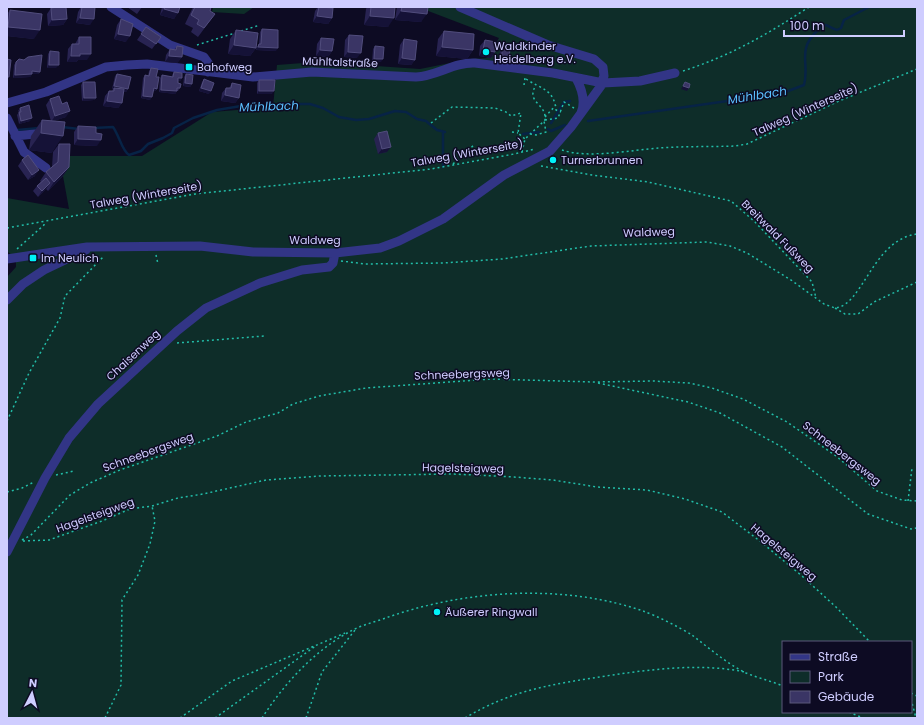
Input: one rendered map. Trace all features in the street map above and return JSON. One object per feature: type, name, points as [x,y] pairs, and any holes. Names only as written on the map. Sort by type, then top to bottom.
[{"type":"street","points":[[111,7],[164,42],[184,51],[206,58],[209,64],[208,72]]},
{"type":"street","points":[[460,7],[548,45],[594,59],[604,67],[602,83],[640,81],[675,73]]},
{"type":"street","name":"Mühltalstraße","points":[[7,103],[46,92],[106,67],[147,64],[253,77],[312,72],[416,77],[471,62],[540,71],[602,83]]},
{"type":"street","points":[[576,78],[583,104],[580,114]]},
{"type":"street","name":"Waldweg","points":[[10,258],[87,247],[200,246],[253,252],[335,255],[372,250],[399,241],[443,218],[504,175],[545,154],[554,147],[602,83]]},
{"type":"street","points":[[7,118],[24,152],[46,168]]},
{"type":"street","points":[[15,136],[35,134],[55,136]]},
{"type":"street","points":[[7,300],[28,281],[52,266],[86,250],[87,247]]},
{"type":"street","name":"Chaisenweg","points":[[7,552],[69,438],[98,404],[163,344],[197,314],[224,299],[287,274],[306,269],[327,268],[332,264],[335,255]]},
{"type":"path","points":[[675,73],[734,52],[809,7]]},
{"type":"path","points":[[184,51],[260,25]]},
{"type":"path","name":"Talweg (Winterseite)","points":[[554,147],[568,152],[600,153],[660,148],[747,144],[839,101],[917,70]]},
{"type":"path","points":[[524,85],[525,78]]},
{"type":"path","points":[[545,117],[542,108],[533,98],[533,92],[536,85],[549,91],[555,99],[556,110],[561,112]]},
{"type":"path","points":[[522,152],[525,139],[530,134],[544,121],[555,119],[561,112],[564,102],[570,106]]},
{"type":"path","points":[[530,134],[539,135],[546,132],[544,121],[545,117],[556,105]]},
{"type":"path","points":[[431,123],[452,106],[495,108],[506,112],[511,116],[518,112],[521,113],[518,133]]},
{"type":"path","points":[[512,132],[518,133],[525,139]]},
{"type":"path","points":[[453,164],[475,144]]},
{"type":"path","name":"Talweg (Winterseite)","points":[[7,228],[195,194],[352,176],[431,169],[522,152],[538,147]]},
{"type":"path","name":"Breitwald Fußweg","points":[[527,164],[648,182],[731,201],[755,222],[812,282],[816,298]]},
{"type":"path","points":[[10,258],[14,251],[44,225],[44,221]]},
{"type":"path","points":[[834,308],[848,302],[888,248],[900,239],[917,234]]},
{"type":"path","name":"Waldweg","points":[[335,255],[342,261],[350,263],[443,263],[502,259],[598,246],[707,242],[730,246],[747,253],[828,306],[834,308]]},
{"type":"path","points":[[154,247],[158,264]]},
{"type":"path","points":[[7,420],[29,372],[60,318],[65,296],[106,254]]},
{"type":"path","points":[[834,308],[845,314],[858,314],[874,302],[917,282]]},
{"type":"path","points":[[163,344],[264,336]]},
{"type":"path","name":"Schneebergsweg","points":[[13,539],[22,540],[28,538],[70,495],[90,483],[120,470],[217,436],[246,422],[278,413],[293,404],[319,396],[366,388],[491,379],[594,382],[653,381],[689,383],[726,392],[787,422],[829,452],[877,491],[908,501],[917,501]]},
{"type":"path","points":[[594,382],[688,402],[720,413],[782,447],[868,514],[911,529],[917,528]]},
{"type":"path","points":[[908,501],[912,468]]},
{"type":"path","name":"Hagelsteigweg","points":[[13,539],[34,542],[49,540],[130,509],[152,506],[178,498],[266,480],[320,476],[453,474],[553,480],[597,487],[647,490],[722,512],[761,542],[836,607],[869,641]]},
{"type":"path","points":[[105,718],[121,685],[122,600],[138,575],[150,544],[155,521],[152,506]]},
{"type":"path","points":[[180,718],[232,682],[320,643],[356,628],[407,610],[454,599],[544,593],[585,597],[643,611],[690,634],[717,654],[747,673]]},
{"type":"path","points":[[306,718],[322,672],[356,628]]},
{"type":"path","points":[[262,718],[280,691],[301,669],[348,632]]},
{"type":"path","points":[[215,718],[320,643]]},
{"type":"path","points":[[465,718],[505,697],[531,689],[572,681],[657,669],[710,668],[747,673],[782,686]]},
{"type":"path","points":[[912,703],[916,718]]},
{"type":"path","points":[[851,713],[863,718]]},
{"type":"green space","points":[[213,7],[254,7],[244,14],[212,12]]},
{"type":"green space","points":[[422,7],[917,7],[917,718],[7,718],[7,277],[16,267],[16,259],[7,251],[7,198],[69,209],[63,176],[64,156],[142,156],[212,112],[273,107],[277,65],[332,63],[420,69],[470,59],[487,58],[499,38],[423,9]]},
{"type":"building","points":[[66,7],[67,19],[52,20],[51,8]]},
{"type":"building","points":[[82,7],[95,7],[94,19],[80,18]]},
{"type":"building","points":[[165,7],[180,7],[178,13],[164,9]]},
{"type":"building","points":[[195,7],[211,7],[210,11],[215,14],[204,28],[197,24],[199,20],[191,15]]},
{"type":"building","points":[[319,7],[333,8],[332,18],[317,16]]},
{"type":"building","points":[[371,7],[395,7],[394,18],[370,16]]},
{"type":"building","points":[[402,7],[428,7],[427,14],[401,11]]},
{"type":"building","points":[[10,10],[42,14],[40,30],[8,27]]},
{"type":"building","points":[[121,19],[133,24],[130,36],[118,34]]},
{"type":"building","points":[[146,27],[161,37],[156,44],[141,34]]},
{"type":"building","points":[[262,29],[278,30],[278,48],[258,47],[259,44],[261,44]]},
{"type":"building","points":[[236,30],[258,33],[256,48],[234,45]]},
{"type":"building","points":[[444,31],[474,34],[473,50],[442,47]]},
{"type":"building","points":[[349,35],[363,36],[361,53],[348,52]]},
{"type":"building","points":[[79,37],[91,37],[91,54],[71,56],[72,44],[79,44]]},
{"type":"building","points":[[321,38],[334,39],[332,51],[320,50]]},
{"type":"building","points":[[404,39],[417,41],[415,60],[402,58]]},
{"type":"building","points":[[485,40],[496,42],[495,52],[483,50]]},
{"type":"building","points":[[177,46],[183,47],[182,57],[169,56],[170,49],[176,50]]},
{"type":"building","points":[[375,46],[384,47],[383,59],[374,59]]},
{"type":"building","points":[[503,48],[510,49],[509,59],[501,58]]},
{"type":"building","points":[[50,51],[59,52],[59,65],[49,65]]},
{"type":"building","points":[[42,55],[40,72],[32,71],[32,74],[15,75],[16,62],[19,59],[24,60],[28,57]]},
{"type":"building","points":[[7,59],[11,60],[9,77],[7,77]]},
{"type":"building","points":[[151,68],[158,69],[156,77],[159,77],[157,89],[154,88],[152,97],[143,96],[145,75],[149,76]]},
{"type":"building","points":[[174,72],[182,73],[182,78],[178,78],[178,83],[181,84],[180,88],[177,88],[177,91],[161,90],[162,75],[173,77]]},
{"type":"building","points":[[117,74],[131,77],[128,89],[114,86]]},
{"type":"building","points":[[186,74],[193,75],[192,84],[185,83]]},
{"type":"building","points":[[204,79],[214,83],[211,91],[201,88]]},
{"type":"building","points":[[259,80],[275,80],[274,91],[259,91]]},
{"type":"building","points":[[83,82],[95,82],[96,98],[84,98]]},
{"type":"building","points":[[685,82],[690,84],[689,88],[683,86]]},
{"type":"building","points":[[232,83],[241,85],[239,98],[225,95],[226,88],[231,88]]},
{"type":"building","points":[[114,88],[124,89],[122,103],[107,101],[109,91],[114,91]]},
{"type":"building","points":[[59,96],[62,104],[67,102],[70,111],[55,116],[50,99]]},
{"type":"building","points":[[29,105],[32,118],[21,121],[19,112],[21,112],[20,108]]},
{"type":"building","points":[[42,120],[65,122],[63,136],[41,133]]},
{"type":"building","points":[[78,126],[96,127],[96,133],[102,134],[101,140],[78,139]]},
{"type":"building","points":[[387,131],[391,147],[382,149],[378,133]]},
{"type":"building","points":[[59,144],[70,144],[69,167],[54,182],[46,172],[58,162]]},
{"type":"building","points":[[28,155],[39,170],[32,175],[22,160]]},
{"type":"building","points":[[46,178],[50,183],[42,191],[37,186]]},
{"type":"waterway","name":"Mühlbach","points":[[588,121],[783,93],[804,85],[806,70],[805,50],[811,37],[825,25],[837,30],[841,28],[844,20],[869,7]]},
{"type":"waterway","name":"Mühlbach","points":[[871,7],[878,7]]},
{"type":"waterway","points":[[551,123],[564,102],[570,101]]},
{"type":"waterway","name":"Mühlbach","points":[[94,128],[113,127],[124,150],[129,155],[141,151],[148,144],[172,133],[174,128],[193,118],[217,110],[241,106],[274,107],[290,104],[310,104],[323,108],[339,117],[356,120],[369,119],[395,111],[406,112],[417,119],[426,121],[437,130],[445,132]]},
{"type":"waterway","name":"Mühlbach","points":[[548,129],[551,131],[565,125]]},
{"type":"waterway","name":"Mühlbach","points":[[62,127],[79,129]]},
{"type":"waterway","name":"Mühlbach","points":[[17,130],[40,128]]},
{"type":"waterway","points":[[443,132],[443,167]]},
{"type":"waterway","name":"Mühlbach","points":[[523,134],[539,132]]},
{"type":"place","name":"Waldkinder Heidelberg e.V.","points":[[486,52]]},
{"type":"place","name":"Bahofweg","points":[[189,67]]},
{"type":"place","name":"Turnerbrunnen","points":[[553,160]]},
{"type":"place","name":"Im Neulich","points":[[33,258]]},
{"type":"place","name":"Äußerer Ringwall","points":[[437,612]]}]
